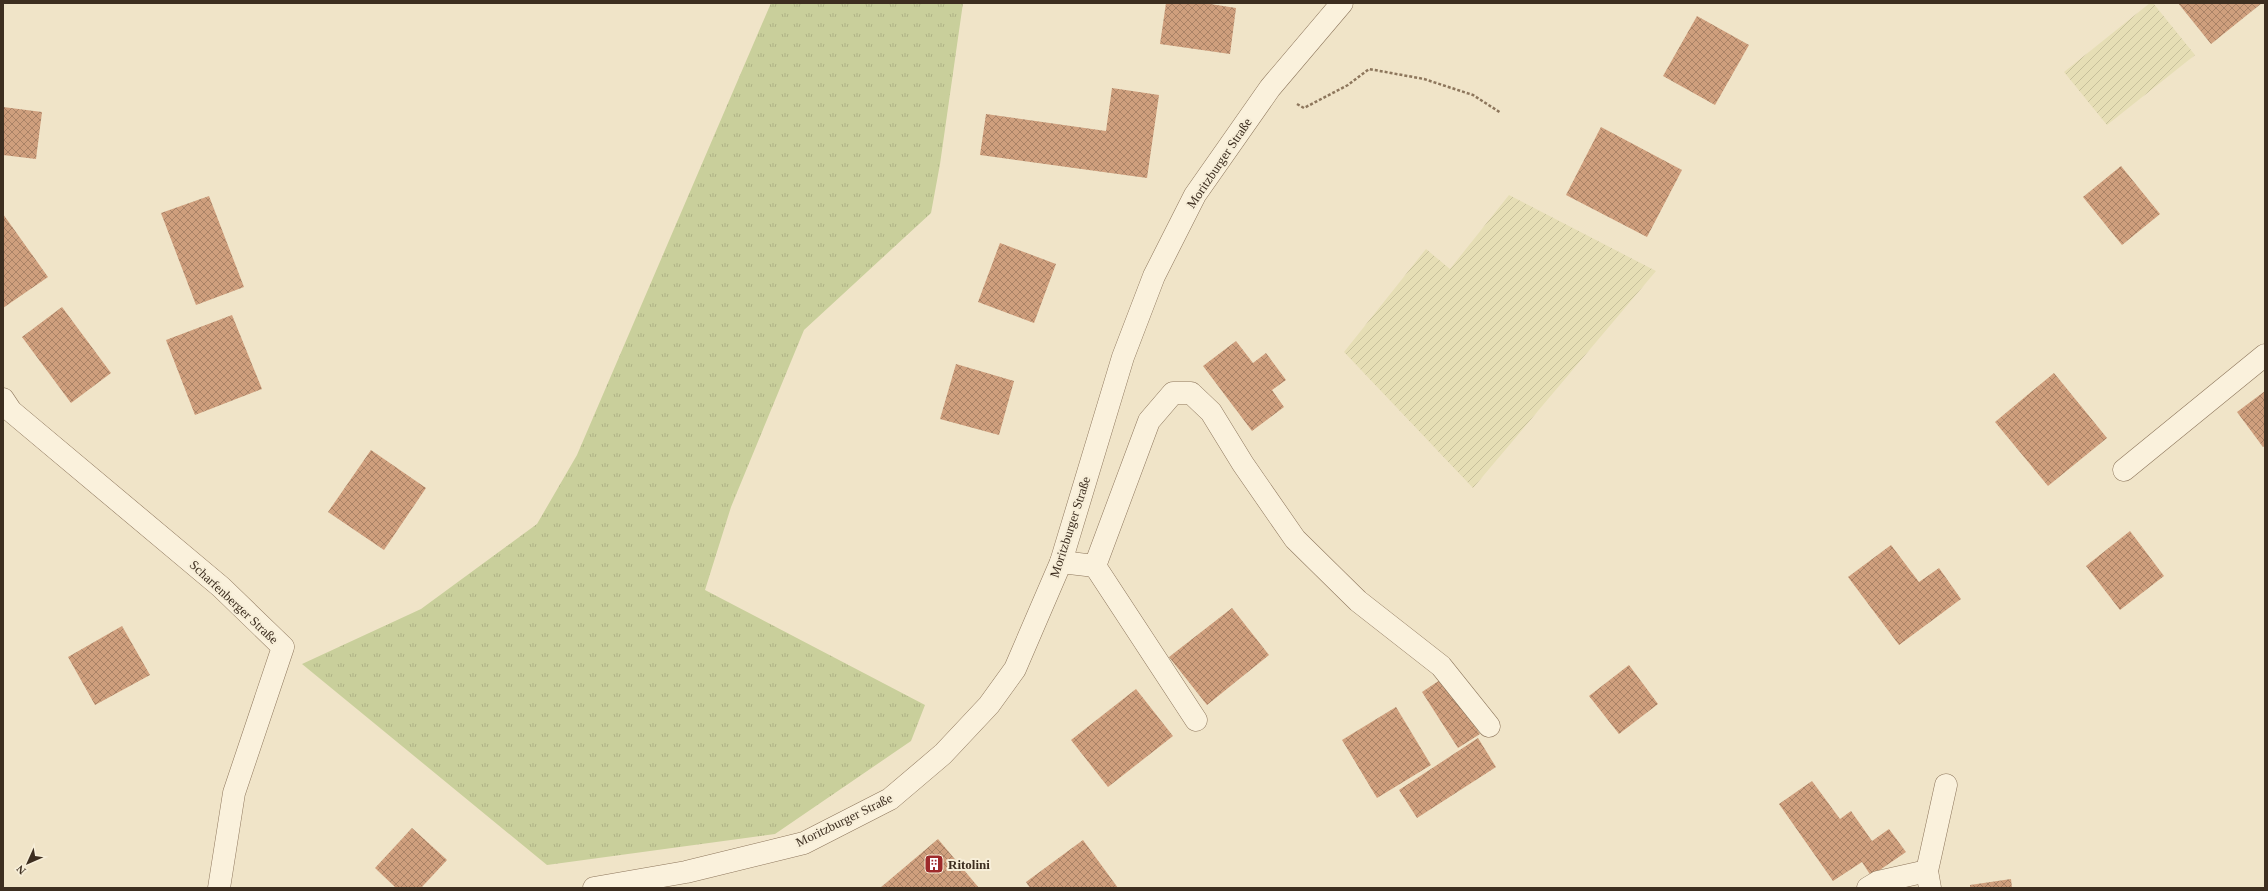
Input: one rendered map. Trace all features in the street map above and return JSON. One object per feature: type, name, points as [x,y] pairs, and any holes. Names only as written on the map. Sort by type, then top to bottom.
[{"type":"street","name":"Moritzburger Straße","points":[[594,888],[686,872],[804,843],[890,799],[943,754],[993,699],[1015,669],[1061,562],[1123,357],[1154,276],[1195,195],[1270,88],[1342,3]]},
{"type":"street","points":[[2124,470],[2265,355]]},
{"type":"street","points":[[1095,566],[1149,422],[1173,393],[1191,393],[1211,412],[1243,464],[1294,539],[1358,601],[1441,666],[1488,726]]},
{"type":"street","name":"Scharfenberger Straße","points":[[6,410],[220,587],[283,648],[234,793],[219,888]]},
{"type":"street","points":[[1061,562],[1095,566]]},
{"type":"street","points":[[1095,566],[1196,720]]},
{"type":"street","points":[[1868,888],[1878,882],[1928,880],[1946,785]]},
{"type":"path","points":[[1270,88],[1304,108],[1348,85],[1369,69],[1424,79],[1473,95],[1501,113]]},
{"type":"shaded area","points":[[2150,3],[2153,3],[2195,55],[2107,125],[2064,72]]},
{"type":"shaded area","points":[[1509,195],[1656,271],[1473,488],[1344,352],[1426,249],[1450,269]]},
{"type":"green space","points":[[771,3],[963,3],[940,164],[931,213],[804,330],[731,507],[705,590],[925,705],[911,741],[775,834],[547,865],[302,664],[421,609],[537,524],[577,455]]},
{"type":"building","points":[[1166,3],[1204,3],[1236,8],[1230,54],[1160,44]]},
{"type":"building","points":[[2178,3],[2262,3],[2211,44]]},
{"type":"building","points":[[1697,16],[1749,45],[1715,105],[1663,76]]},
{"type":"building","points":[[1112,88],[1159,95],[1147,178],[980,155],[986,114],[1106,131]]},
{"type":"building","points":[[3,107],[42,112],[36,159],[3,155]]},
{"type":"building","points":[[1601,127],[1682,170],[1647,237],[1566,195]]},
{"type":"building","points":[[2121,166],[2160,214],[2122,245],[2083,197]]},
{"type":"building","points":[[209,196],[244,287],[196,305],[161,213]]},
{"type":"building","points":[[3,214],[48,277],[3,308]]},
{"type":"building","points":[[1000,243],[1056,264],[1034,323],[978,302]]},
{"type":"building","points":[[62,307],[111,373],[71,403],[22,337]]},
{"type":"building","points":[[232,315],[262,389],[195,415],[166,340]]},
{"type":"building","points":[[1236,341],[1253,363],[1266,353],[1286,380],[1272,390],[1284,407],[1252,431],[1203,366]]},
{"type":"building","points":[[956,364],[1014,381],[999,435],[940,419]]},
{"type":"building","points":[[2054,373],[2107,438],[2048,486],[1995,422]]},
{"type":"building","points":[[2265,391],[2265,446],[2263,447],[2237,412]]},
{"type":"building","points":[[371,450],[426,488],[384,550],[328,512]]},
{"type":"building","points":[[2130,531],[2164,576],[2120,610],[2086,566]]},
{"type":"building","points":[[1891,545],[1919,582],[1939,568],[1961,599],[1899,645],[1848,577]]},
{"type":"building","points":[[1232,608],[1269,655],[1207,705],[1169,657]]},
{"type":"building","points":[[122,626],[150,675],[95,705],[68,657]]},
{"type":"building","points":[[1629,665],[1658,704],[1619,734],[1589,696]]},
{"type":"building","points":[[1443,678],[1480,734],[1458,748],[1422,692]]},
{"type":"building","points":[[1136,689],[1173,736],[1108,787],[1071,740]]},
{"type":"building","points":[[1396,707],[1431,765],[1377,798],[1342,740]]},
{"type":"building","points":[[1478,738],[1496,767],[1417,818],[1399,790]]},
{"type":"building","points":[[1812,781],[1840,819],[1851,811],[1872,841],[1889,829],[1906,852],[1871,876],[1862,862],[1833,881],[1779,804]]},
{"type":"building","points":[[412,828],[447,860],[421,888],[396,888],[375,868]]},
{"type":"building","name":"Ritolini","points":[[938,839],[979,888],[880,888]]},
{"type":"building","points":[[1083,840],[1118,888],[1030,888],[1026,882]]},
{"type":"building","points":[[2011,879],[2012,888],[1970,888],[1970,885]]},
{"type":"place","name":"Ritolini","points":[[934,864]]}]
